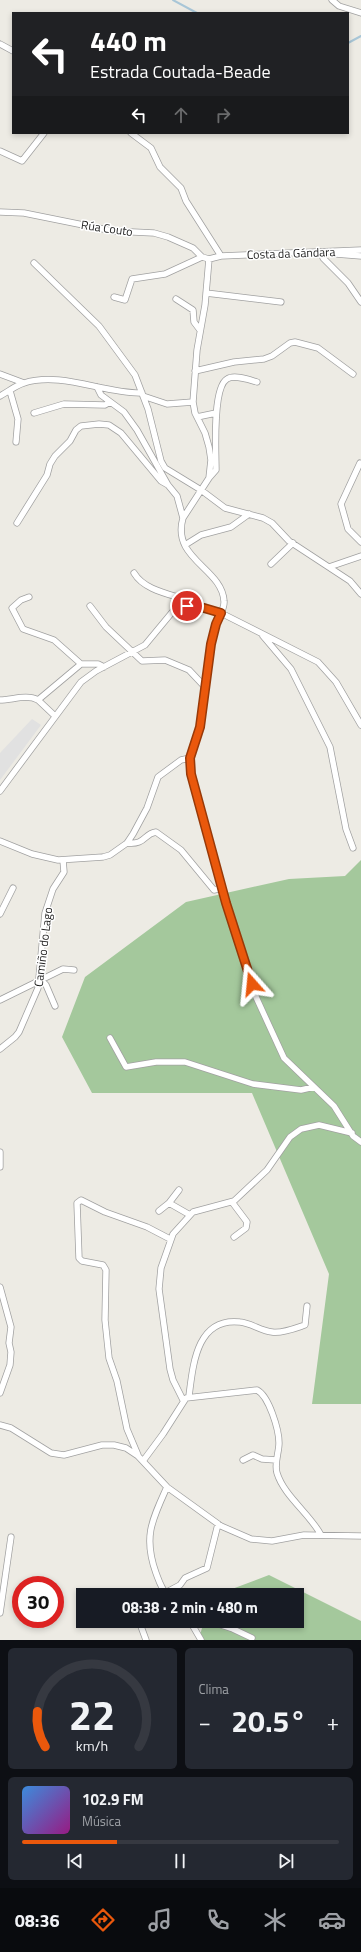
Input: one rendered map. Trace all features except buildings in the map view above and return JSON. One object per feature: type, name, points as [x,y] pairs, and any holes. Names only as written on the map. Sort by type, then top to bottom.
[{"type":"street","points":[[332,0],[339,6],[361,13]]},
{"type":"street","points":[[0,44],[12,50]]},
{"type":"street","points":[[0,151],[22,161],[43,134]]},
{"type":"street","points":[[132,134],[151,148],[160,167],[180,188],[186,201],[221,256]]},
{"type":"street","name":"Rúa Couto","points":[[0,212],[24,212],[113,231],[154,233],[168,237],[193,248],[202,257],[209,259]]},
{"type":"street","name":"Costa da Gándara","points":[[209,259],[221,256],[361,250]]},
{"type":"street","points":[[321,252],[323,258],[348,283],[361,302]]},
{"type":"street","points":[[332,252],[337,255],[361,256]]},
{"type":"street","points":[[114,297],[125,300],[132,279],[165,274],[202,257]]},
{"type":"street","points":[[209,259],[206,293],[195,371],[193,402],[197,417],[210,447],[211,460],[209,478]]},
{"type":"street","points":[[34,263],[99,326],[135,375],[161,461]]},
{"type":"street","points":[[206,293],[281,302]]},
{"type":"street","points":[[176,299],[192,310],[194,322],[200,330]]},
{"type":"street","points":[[195,371],[234,362],[264,359],[272,356],[290,343],[295,342],[318,348],[353,374]]},
{"type":"street","points":[[0,374],[24,383]]},
{"type":"street","points":[[257,382],[232,377],[227,378],[223,383],[216,413],[216,470],[201,490],[181,523],[188,554],[213,578],[223,596],[224,602],[211,644],[200,727],[190,758],[191,774],[222,888],[256,997],[284,1058],[334,1106],[352,1133],[361,1142]]},
{"type":"street","points":[[0,396],[24,383],[57,380],[97,388],[141,394],[167,404],[193,402]]},
{"type":"street","points":[[97,388],[101,395],[124,412],[168,485],[177,496],[183,518]]},
{"type":"street","points":[[10,391],[18,419],[16,442]]},
{"type":"street","points":[[34,413],[64,404],[105,405],[110,402]]},
{"type":"street","points":[[197,417],[216,413]]},
{"type":"street","points":[[17,523],[47,475],[54,456],[70,441],[76,430],[81,426],[99,424],[109,425],[121,433],[161,481],[168,485]]},
{"type":"street","points":[[144,443],[150,445],[165,468],[201,490],[225,508],[263,518],[272,523],[293,543],[350,581],[361,594]]},
{"type":"street","points":[[360,463],[341,504],[348,529],[361,542]]},
{"type":"street","points":[[185,545],[201,535],[231,526],[250,514]]},
{"type":"street","points":[[271,564],[293,543]]},
{"type":"street","points":[[329,567],[361,556]]},
{"type":"street","points":[[134,572],[138,580],[148,586],[187,600],[192,606]]},
{"type":"street","points":[[29,597],[21,600],[12,608],[23,629],[54,640],[81,664]]},
{"type":"street","points":[[90,606],[106,627],[142,661],[165,660],[189,670],[205,687]]},
{"type":"street","points":[[0,791],[81,682],[104,667],[133,653],[151,639],[174,610],[182,606],[192,606],[221,613],[308,656],[323,666],[336,682],[361,725]]},
{"type":"street","points":[[259,632],[291,669],[330,747],[346,829],[353,848]]},
{"type":"street","points":[[38,700],[81,664],[98,664],[104,667]]},
{"type":"street","points":[[0,700],[13,700],[30,697],[38,700],[55,716]]},
{"type":"street","points":[[0,841],[32,854],[64,860],[103,857],[117,851],[127,843],[147,808],[158,777],[181,760],[190,758]]},
{"type":"street","points":[[127,843],[140,843],[151,832],[156,832],[181,850],[214,890],[222,888]]},
{"type":"street","name":"Camiño do Lago","points":[[0,1049],[19,1032],[35,998],[40,979],[45,913],[54,889],[64,872],[64,860]]},
{"type":"street","points":[[0,914],[13,888]]},
{"type":"street","points":[[0,1000],[16,994],[40,979],[63,969],[74,970]]},
{"type":"street","points":[[40,979],[46,985],[55,1006]]},
{"type":"street","points":[[110,1038],[126,1067],[156,1062],[185,1062],[253,1084],[302,1090],[314,1087]]},
{"type":"street","points":[[183,1400],[173,1380],[170,1369],[158,1294],[161,1268],[170,1239],[190,1214],[204,1208],[232,1202],[267,1170],[287,1141],[301,1129],[319,1125],[352,1133]]},
{"type":"street","points":[[0,1152],[0,1167]]},
{"type":"street","points":[[160,1211],[169,1203],[179,1190]]},
{"type":"street","points":[[138,1456],[127,1428],[117,1381],[109,1358],[105,1320],[106,1270],[103,1265],[82,1261],[79,1258],[77,1203],[81,1200],[106,1212],[147,1226],[170,1239]]},
{"type":"street","points":[[232,1202],[248,1222],[246,1228],[234,1237]]},
{"type":"street","points":[[169,1203],[190,1214]]},
{"type":"street","points":[[0,1287],[11,1327],[9,1343],[11,1352],[10,1365],[0,1393]]},
{"type":"street","points":[[189,1396],[196,1351],[202,1339],[209,1332],[225,1323],[231,1322],[246,1323],[271,1332],[305,1325],[307,1306]]},
{"type":"street","points":[[143,1461],[173,1418],[183,1400],[189,1396],[257,1390],[261,1392],[269,1405],[278,1433],[279,1450],[276,1460],[276,1473],[284,1487],[321,1535]]},
{"type":"street","points":[[0,1425],[11,1428],[51,1453],[64,1455],[102,1445],[114,1445],[126,1448],[138,1456],[167,1487],[218,1524],[238,1534],[264,1541],[294,1536],[361,1536]]},
{"type":"street","points":[[243,1460],[253,1454],[262,1459],[276,1460]]},
{"type":"street","points":[[163,1588],[151,1560],[149,1540],[154,1514],[167,1487]]},
{"type":"street","points":[[175,1588],[180,1585],[185,1578],[207,1568],[218,1524]]},
{"type":"street","points":[[0,1613],[11,1537]]},
{"type":"street","points":[[142,1628],[146,1640]]},
{"type":"street","points":[[194,1628],[201,1640]]},
{"type":"street","points":[[230,1628],[252,1638]]},
{"type":"green space","points":[[361,860],[361,1404],[312,1404],[329,1274],[252,1093],[92,1093],[62,1037],[85,977],[186,902],[289,879],[345,876]]},
{"type":"green space","points":[[269,1575],[295,1588],[235,1588]]},
{"type":"green space","points":[[304,1592],[361,1621],[361,1640],[203,1640],[200,1635],[202,1628],[304,1628]]},
{"type":"shaded area","points":[[32,719],[41,725],[0,780],[0,753]]},
{"type":"waterway","points":[[173,0],[195,12]]},
{"type":"waterway","points":[[349,42],[361,36]]},
{"type":"route","points":[[187,606],[197,606],[221,613],[216,624],[211,644],[200,727],[190,758],[191,774],[226,903],[252,984]]}]
